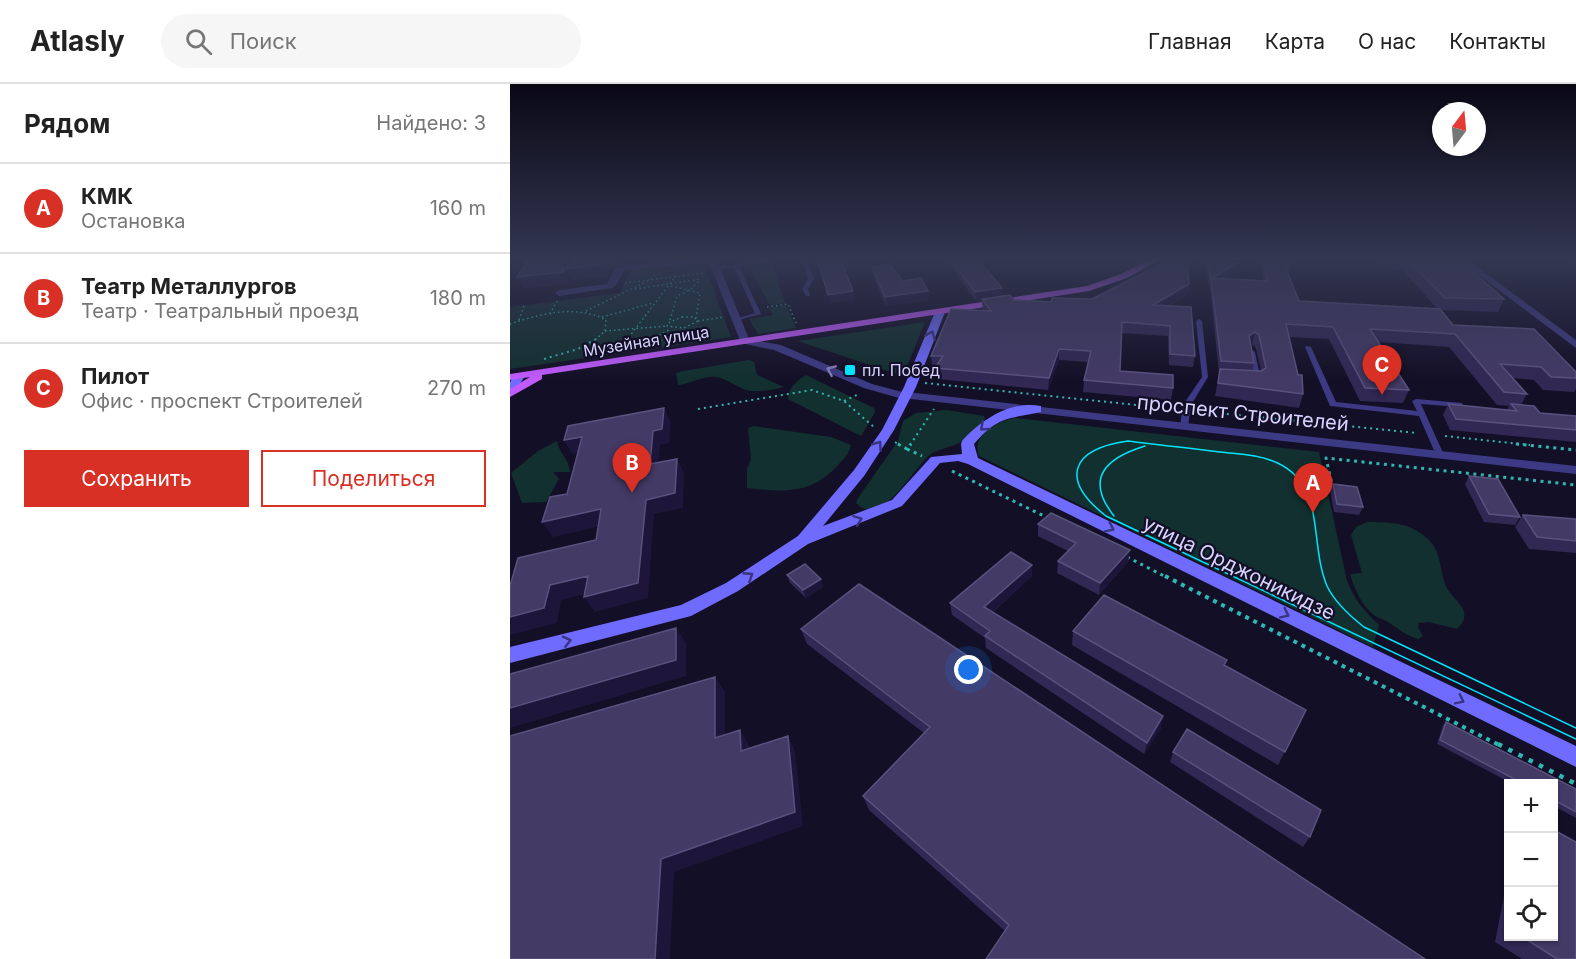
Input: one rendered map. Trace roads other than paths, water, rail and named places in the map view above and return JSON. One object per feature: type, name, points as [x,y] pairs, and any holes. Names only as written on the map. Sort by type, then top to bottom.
[{"type":"main road","name":"Музейная улица","points":[[559,369],[1021,299]]},
{"type":"main road","points":[[803,540],[861,470],[884,436],[906,396],[939,312]]},
{"type":"main road","points":[[510,393],[514,377],[559,369]]},
{"type":"main road","points":[[510,393],[538,377],[559,369]]},
{"type":"main road","points":[[973,461],[967,444],[996,416],[1037,409]]},
{"type":"main road","points":[[510,655],[685,611],[732,587],[803,540],[897,503],[934,462],[946,457],[973,461]]},
{"type":"main road","name":"улица Орджоникидзе","points":[[973,461],[1576,757]]},
{"type":"street","points":[[728,299],[745,341]]},
{"type":"street","points":[[1514,299],[1576,345]]},
{"type":"street","name":"проспект Строителей","points":[[745,341],[777,347],[868,386],[906,396],[1576,470]]},
{"type":"lane","points":[[737,320],[758,314],[751,299]]},
{"type":"lane","points":[[1184,426],[1185,410],[1205,377],[1199,321]]},
{"type":"lane","points":[[1308,347],[1332,404],[1421,414]]},
{"type":"lane","points":[[1248,379],[1258,380],[1251,348]]},
{"type":"lane","points":[[1205,377],[1216,378]]},
{"type":"lane","points":[[1440,455],[1416,401],[1472,407]]},
{"type":"tram line","points":[[1576,728],[1364,627],[1353,618],[1339,604],[1327,586],[1321,568],[1309,497],[1301,482],[1288,469],[1270,460],[1251,455],[1128,441],[1094,451],[1084,458],[1078,468],[1077,478],[1082,490],[1106,516],[1576,739]]},
{"type":"tram line","points":[[1114,516],[1105,503],[1100,480],[1110,463],[1145,446]]},
{"type":"place","name":"пл. Побед","points":[[850,370]]},
{"type":"place","name":"Пилот","points":[[1382,395]]},
{"type":"place","name":"Театр Металлургов","points":[[632,493]]},
{"type":"place","name":"КМК","points":[[1313,513]]}]
